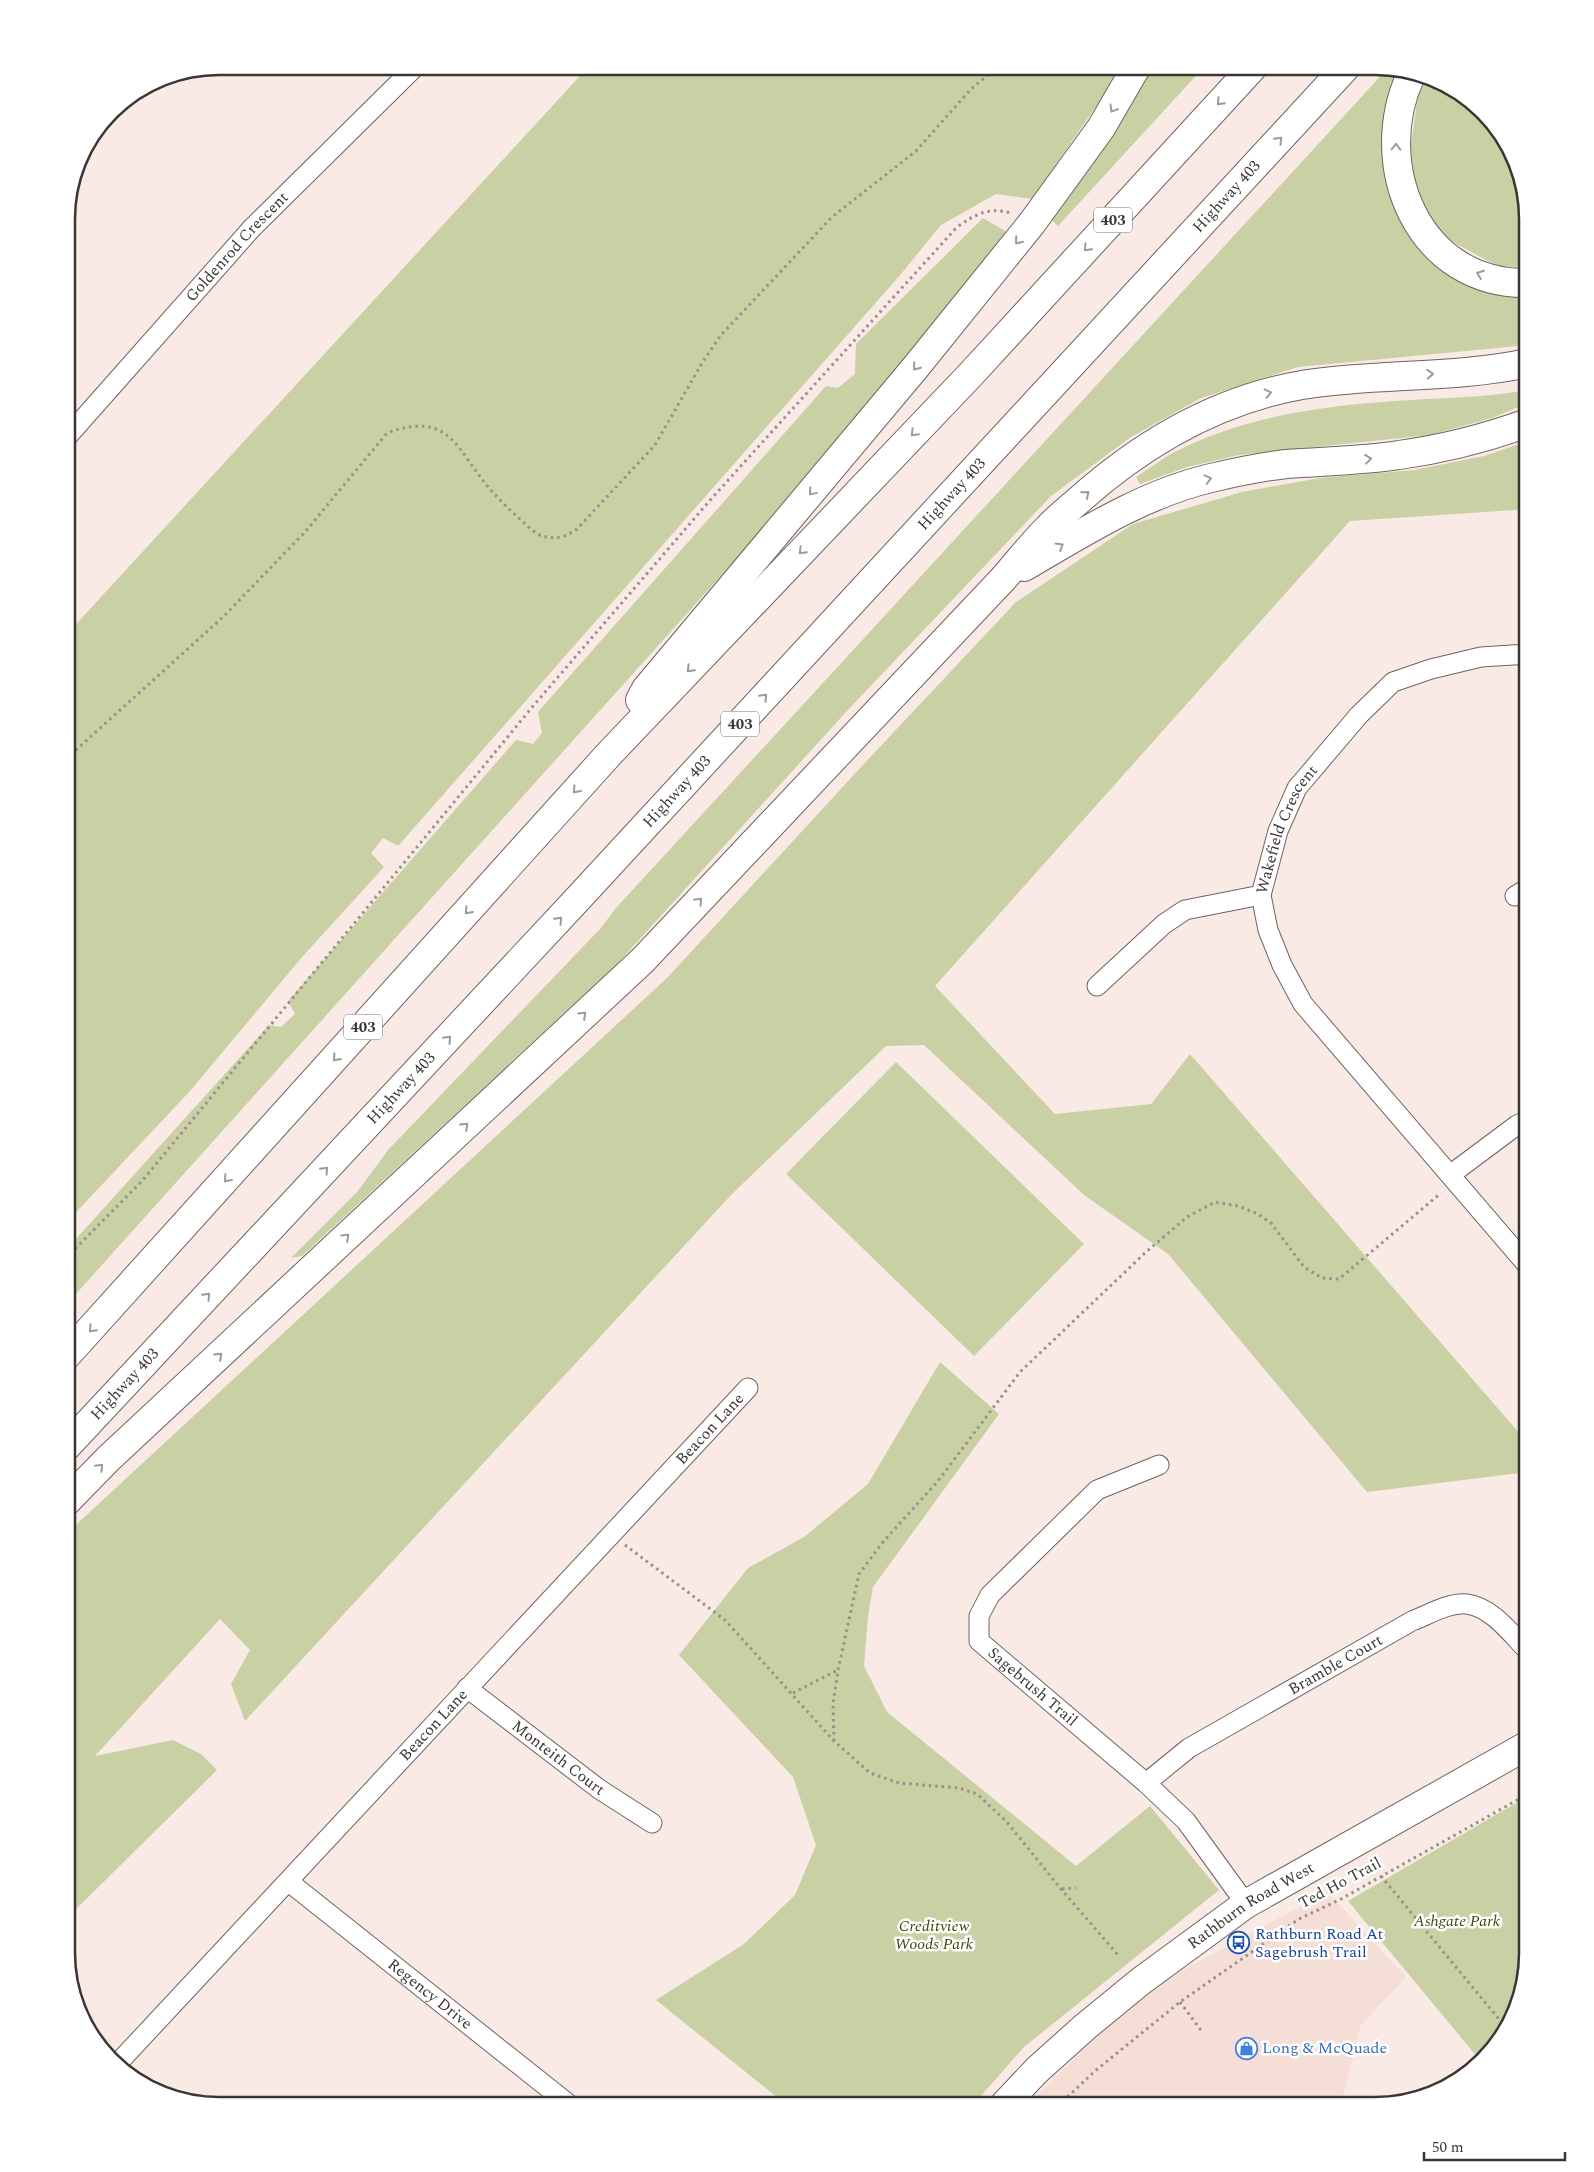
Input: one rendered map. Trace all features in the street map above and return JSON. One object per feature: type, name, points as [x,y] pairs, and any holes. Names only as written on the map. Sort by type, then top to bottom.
[{"type":"main road","points":[[609,754],[646,690],[902,383],[1032,223],[1101,128],[1132,75]]},
{"type":"main road","name":"403","points":[[75,1346],[609,754],[972,373],[1245,75]]},
{"type":"main road","name":"Highway 403","points":[[75,1437],[574,904],[1338,75]]},
{"type":"main road","points":[[1410,80],[1399,112],[1396,153],[1401,186],[1412,214],[1423,231],[1441,251],[1471,271],[1504,281],[1519,282]]},
{"type":"main road","points":[[75,1493],[108,1459],[643,960],[1003,579],[1049,527],[1113,471],[1167,434],[1222,407],[1259,395],[1302,385],[1489,370],[1519,365]]},
{"type":"main road","points":[[1003,579],[1099,523],[1170,490],[1210,478],[1284,464],[1388,457],[1451,447],[1494,436],[1519,426]]},
{"type":"main road","name":"Rathburn Road West","points":[[1012,2097],[1037,2070],[1086,2026],[1141,1981],[1246,1904],[1519,1750]]},
{"type":"street","name":"Goldenrod Crescent","points":[[75,427],[252,228],[407,75]]},
{"type":"street","name":"Wakefield Crescent","points":[[1519,655],[1481,657],[1431,669],[1393,682],[1358,715],[1297,788],[1278,832],[1261,895],[1268,930],[1282,965],[1303,1004],[1519,1256]]},
{"type":"street","points":[[1097,986],[1164,924],[1185,910],[1261,895]]},
{"type":"street","points":[[1452,1178],[1519,1124]]},
{"type":"street","name":"Beacon Lane","points":[[122,2059],[748,1388]]},
{"type":"street","name":"Sagebrush Trail","points":[[1159,1465],[1097,1490],[990,1594],[979,1616],[979,1641],[1146,1784],[1186,1821],[1246,1904]]},
{"type":"street","name":"Bramble Court","points":[[1146,1784],[1189,1748],[1412,1621],[1444,1608],[1467,1604],[1494,1616],[1519,1642]]},
{"type":"street","name":"Monteith Court","points":[[468,1688],[599,1789],[652,1823]]},
{"type":"street","name":"Regency Drive","points":[[289,1882],[560,2097]]},
{"type":"path","points":[[75,751],[236,603],[305,532],[387,433],[406,426],[425,426],[444,433],[461,448],[489,488],[537,534],[547,538],[558,538],[578,529],[655,445],[702,363],[721,335],[832,217],[916,151],[971,89],[988,75]]},
{"type":"path","points":[[75,1249],[142,1181],[534,705],[712,498],[957,227],[973,216],[996,209],[1016,214],[1032,223]]},
{"type":"path","points":[[834,1740],[833,1704],[838,1670],[859,1574],[882,1542],[938,1481],[1020,1372],[1146,1252],[1187,1217],[1214,1202],[1238,1206],[1258,1214],[1271,1223],[1304,1267],[1322,1278],[1339,1279],[1452,1178]]},
{"type":"path","points":[[610,1536],[635,1550],[724,1620],[793,1693],[834,1740],[870,1773],[899,1783],[959,1788],[977,1794],[1006,1821],[1118,1955]]},
{"type":"path","points":[[793,1693],[838,1670]]},
{"type":"path","name":"Ted Ho Trail","points":[[1068,2097],[1095,2071],[1180,2002],[1299,1919],[1381,1876],[1519,1799]]},
{"type":"path","points":[[1381,1876],[1501,2022]]},
{"type":"path","points":[[1062,1890],[1076,1888]]},
{"type":"path","points":[[1180,2002],[1203,2033]]},
{"type":"shaded area","points":[[1327,1892],[1406,1977],[1361,2025],[1344,2093],[1340,2097],[1035,2097],[1140,1994]]},
{"type":"green space","points":[[581,75],[1117,75],[1032,199],[996,194],[941,225],[901,274],[398,846],[383,838],[371,853],[384,867],[303,956],[190,1091],[75,1213],[75,625]]},
{"type":"green space","points":[[1141,75],[1197,75],[1058,226],[1048,216]]},
{"type":"green space","points":[[1382,75],[1399,77],[1387,175],[1405,230],[1440,268],[1491,290],[1519,291],[1519,346],[1298,367],[1201,398],[1131,437],[1051,496],[846,712],[618,963],[302,1256],[291,1258],[357,1192],[389,1149],[600,929],[616,908]]},
{"type":"green space","points":[[1423,84],[1455,99],[1477,117],[1500,147],[1514,182],[1518,201],[1519,267],[1497,266],[1444,237],[1420,201],[1409,159],[1418,95]]},
{"type":"green space","points":[[983,218],[1007,232],[926,333],[762,530],[75,1295],[75,1240],[269,1025],[281,1027],[295,1014],[288,1001],[516,740],[533,744],[542,733],[538,712],[826,386],[838,388],[855,374],[856,344]]},
{"type":"green space","points":[[1519,392],[1519,407],[1492,418],[1430,435],[1239,455],[1187,467],[1140,484],[1136,477],[1170,455],[1201,440],[1228,430],[1282,415],[1367,403]]},
{"type":"green space","points":[[1519,444],[1519,510],[1350,521],[935,986],[1055,1114],[1151,1104],[1190,1054],[1519,1433],[1519,1473],[1367,1492],[1168,1254],[1084,1195],[924,1045],[886,1046],[732,1194],[245,1721],[231,1684],[250,1650],[220,1619],[95,1756],[173,1740],[201,1754],[217,1770],[75,1910],[75,1526],[667,978],[1016,602],[1133,524],[1242,492],[1320,478],[1414,470],[1484,456]]},
{"type":"green space","points":[[896,1062],[1084,1244],[974,1356],[786,1174]]},
{"type":"green space","name":"Creditview Woods Park","points":[[940,1362],[999,1414],[873,1587],[868,1616],[864,1666],[887,1712],[1076,1866],[1150,1806],[1219,1890],[1024,2047],[980,2097],[777,2097],[656,2000],[744,1944],[795,1895],[816,1845],[793,1777],[679,1655],[748,1568],[804,1537],[868,1484]]},
{"type":"green space","name":"Ashgate Park","points":[[1519,1801],[1518,1971],[1508,2008],[1500,2025],[1476,2056],[1348,1901]]},
{"type":"place","name":"Rathburn Road At Sagebrush Trail","points":[[1239,1943]]},
{"type":"place","name":"Long & McQuade","points":[[1246,2048]]}]
